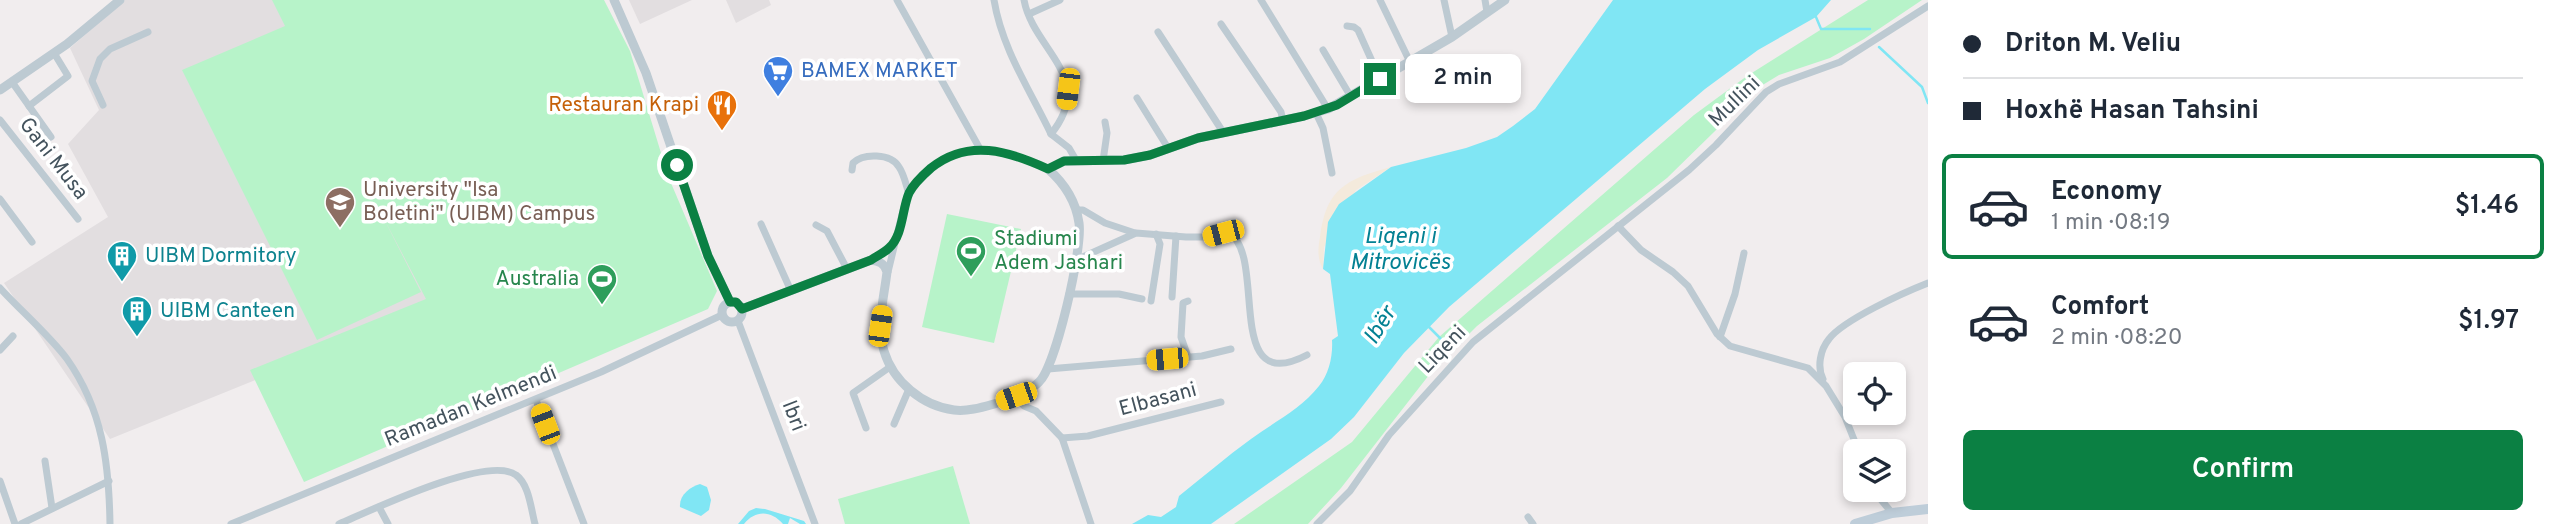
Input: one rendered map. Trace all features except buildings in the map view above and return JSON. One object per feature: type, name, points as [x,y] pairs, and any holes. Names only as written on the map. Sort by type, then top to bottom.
[{"type":"main road","points":[[1856,524],[1892,513],[1928,509]]},
{"type":"street","points":[[0,90],[54,53],[120,0]]},
{"type":"street","points":[[614,0],[646,74],[708,256],[730,302]]},
{"type":"street","points":[[994,0],[1012,59],[1051,134],[1069,148],[1076,160]]},
{"type":"street","points":[[1024,0],[1029,14],[1068,83],[1064,113],[1051,134]]},
{"type":"street","points":[[1029,14],[1060,0]]},
{"type":"street","points":[[1261,0],[1328,109]]},
{"type":"street","points":[[1380,0],[1410,62]]},
{"type":"street","points":[[1444,0],[1452,37]]},
{"type":"street","points":[[1485,0],[1487,12]]},
{"type":"street","points":[[1048,169],[1060,162],[1076,160],[1124,160],[1223,132],[1328,109],[1452,37],[1506,0]]},
{"type":"street","points":[[901,1],[980,149]]},
{"type":"street","name":"Mullini","points":[[1618,226],[1711,150],[1766,92],[1779,84],[1840,62],[1928,6]]},
{"type":"street","points":[[1221,24],[1274,102],[1283,121]]},
{"type":"street","points":[[1347,26],[1358,30],[1380,79]]},
{"type":"street","points":[[103,105],[92,81],[100,59],[110,49],[148,32]]},
{"type":"street","points":[[1158,32],[1223,132]]},
{"type":"street","points":[[1323,50],[1351,97]]},
{"type":"street","points":[[29,107],[68,76],[54,53]]},
{"type":"street","points":[[12,82],[51,137]]},
{"type":"street","points":[[1137,98],[1168,148]]},
{"type":"street","points":[[1316,113],[1323,128],[1332,173]]},
{"type":"street","name":"Gani Musa","points":[[0,120],[78,219]]},
{"type":"street","points":[[1103,161],[1107,133],[1105,122]]},
{"type":"street","points":[[980,149],[1023,158],[1048,169],[1059,178],[1076,210],[1080,235],[1069,294],[1048,369],[1032,388],[980,407],[954,410],[925,400],[909,389],[890,367],[884,352],[880,326],[886,280],[909,194],[923,175],[938,162],[969,150],[980,149]]},
{"type":"street","points":[[852,170],[853,163],[858,158],[878,156],[889,159],[899,166],[909,194]]},
{"type":"street","points":[[0,199],[32,242]]},
{"type":"street","points":[[1076,210],[1083,210],[1105,223],[1136,233],[1208,237],[1227,233],[1233,236],[1244,254],[1248,309],[1261,353],[1268,361],[1281,365],[1307,355]]},
{"type":"street","points":[[761,224],[791,291]]},
{"type":"street","points":[[816,225],[827,231],[847,269]]},
{"type":"street","points":[[1618,226],[1641,250],[1688,286],[1720,337],[1730,346],[1808,368],[1826,386]]},
{"type":"street","name":"Liqeni","points":[[1317,524],[1350,491],[1389,435],[1472,342],[1618,226]]},
{"type":"street","points":[[1076,260],[1136,233]]},
{"type":"street","points":[[1151,301],[1160,244],[1156,234]]},
{"type":"street","points":[[1172,297],[1176,236]]},
{"type":"street","points":[[742,309],[871,260],[891,247],[896,239]]},
{"type":"street","points":[[1720,337],[1734,298],[1744,253]]},
{"type":"street","points":[[871,260],[886,267],[886,280]]},
{"type":"street","points":[[1854,439],[1845,417],[1820,373],[1819,365],[1828,339],[1841,328],[1885,302],[1928,283]]},
{"type":"street","points":[[0,288],[66,359],[95,410],[109,481],[110,524]]},
{"type":"street","points":[[1069,294],[1119,294],[1142,299]]},
{"type":"street","points":[[730,302],[736,302],[742,309],[742,316],[738,321],[729,322],[722,315],[722,308],[730,302]]},
{"type":"street","points":[[1188,302],[1183,303],[1181,337],[1188,357]]},
{"type":"street","name":"Ramadan Kelmendi","points":[[231,524],[250,521],[536,400],[659,347],[722,315]]},
{"type":"street","name":"Ibri","points":[[738,321],[815,524]]},
{"type":"street","points":[[0,350],[13,336]]},
{"type":"street","points":[[1048,369],[1211,355],[1231,349]]},
{"type":"street","points":[[866,428],[853,393],[890,367]]},
{"type":"street","points":[[894,424],[909,389]]},
{"type":"street","points":[[1016,396],[1024,406],[1036,411],[1062,438],[1091,524]]},
{"type":"street","points":[[536,400],[584,524]]},
{"type":"street","name":"Elbasani","points":[[1062,438],[1088,436],[1221,402]]},
{"type":"street","points":[[45,461],[52,508]]},
{"type":"street","points":[[340,524],[430,486],[488,470],[507,469],[519,477],[526,488],[535,524]]},
{"type":"street","points":[[0,481],[15,524]]},
{"type":"street","points":[[22,524],[109,481]]},
{"type":"street","points":[[1883,502],[1892,513]]},
{"type":"street","points":[[379,507],[388,524]]},
{"type":"shaded area","name":"University \"Isa Boletini\" (UIBM) Campus","points":[[125,0],[594,0],[595,242],[110,439],[4,283],[108,217],[68,144],[99,110],[70,48]]},
{"type":"shaded area","points":[[629,0],[692,0],[640,24]]},
{"type":"shaded area","points":[[726,0],[769,0],[771,5],[736,23]]},
{"type":"green space","points":[[272,0],[604,0],[630,51],[668,176],[717,291],[708,309],[304,482],[250,370],[426,299],[381,213],[421,292],[317,340],[182,70],[285,26]]},
{"type":"green space","points":[[1868,0],[1922,0],[1830,58],[1779,75],[1761,86],[1667,178],[1477,326],[1429,375],[1341,488],[1308,524],[1234,524],[1352,442],[1439,337],[1694,115],[1747,76]]},
{"type":"green space","name":"Stadiumi Adem Jashari","points":[[947,214],[1021,229],[994,343],[922,327]]},
{"type":"green space","points":[[953,466],[970,524],[845,524],[838,499]]},
{"type":"sand","points":[[1391,167],[1356,190],[1324,247],[1323,269],[1319,257],[1319,241],[1327,207],[1333,196],[1362,176]]},
{"type":"water","name":"Liqeni i Mitrovicës","points":[[1613,0],[1831,0],[1816,17],[1758,50],[1705,89],[1449,307],[1404,353],[1354,417],[1331,439],[1211,524],[1132,524],[1148,515],[1161,517],[1176,507],[1179,496],[1296,408],[1322,381],[1330,364],[1332,340],[1338,336],[1330,274],[1323,269],[1328,222],[1339,204],[1391,167],[1466,148],[1497,137],[1513,126],[1535,109]]},
{"type":"water","points":[[700,484],[707,487],[711,500],[709,510],[701,516],[680,507],[686,492]]},
{"type":"water","points":[[756,508],[804,521],[806,524],[800,524],[790,518],[788,524],[783,524],[768,514],[758,514],[744,524],[738,524],[749,511]]},
{"type":"waterway","points":[[1816,17],[1821,29],[1870,29]]},
{"type":"waterway","points":[[1879,47],[1922,87],[1928,103]]},
{"type":"waterway","points":[[1429,327],[1450,348]]},
{"type":"place","name":"BAMEX MARKET","points":[[778,98]]},
{"type":"place","name":"Restauran Krapi","points":[[722,132]]},
{"type":"place","name":"University \"Isa Boletini\" (UIBM) Campus","points":[[340,229]]},
{"type":"place","name":"Stadiumi Adem Jashari","points":[[971,278]]},
{"type":"place","name":"UIBM Dormitory","points":[[122,283]]},
{"type":"place","name":"Australia","points":[[602,306]]},
{"type":"place","name":"UIBM Canteen","points":[[137,338]]},
{"type":"route","points":[[677,165],[708,256],[730,302],[736,302],[742,309],[871,260],[891,247],[912,187],[938,162],[954,155],[969,150],[988,149],[1023,158],[1048,169],[1064,161],[1124,160],[1150,155],[1198,138],[1328,109],[1380,79]]},
{"type":"water label","name":"Ibër","points":[[1381,326]]}]
